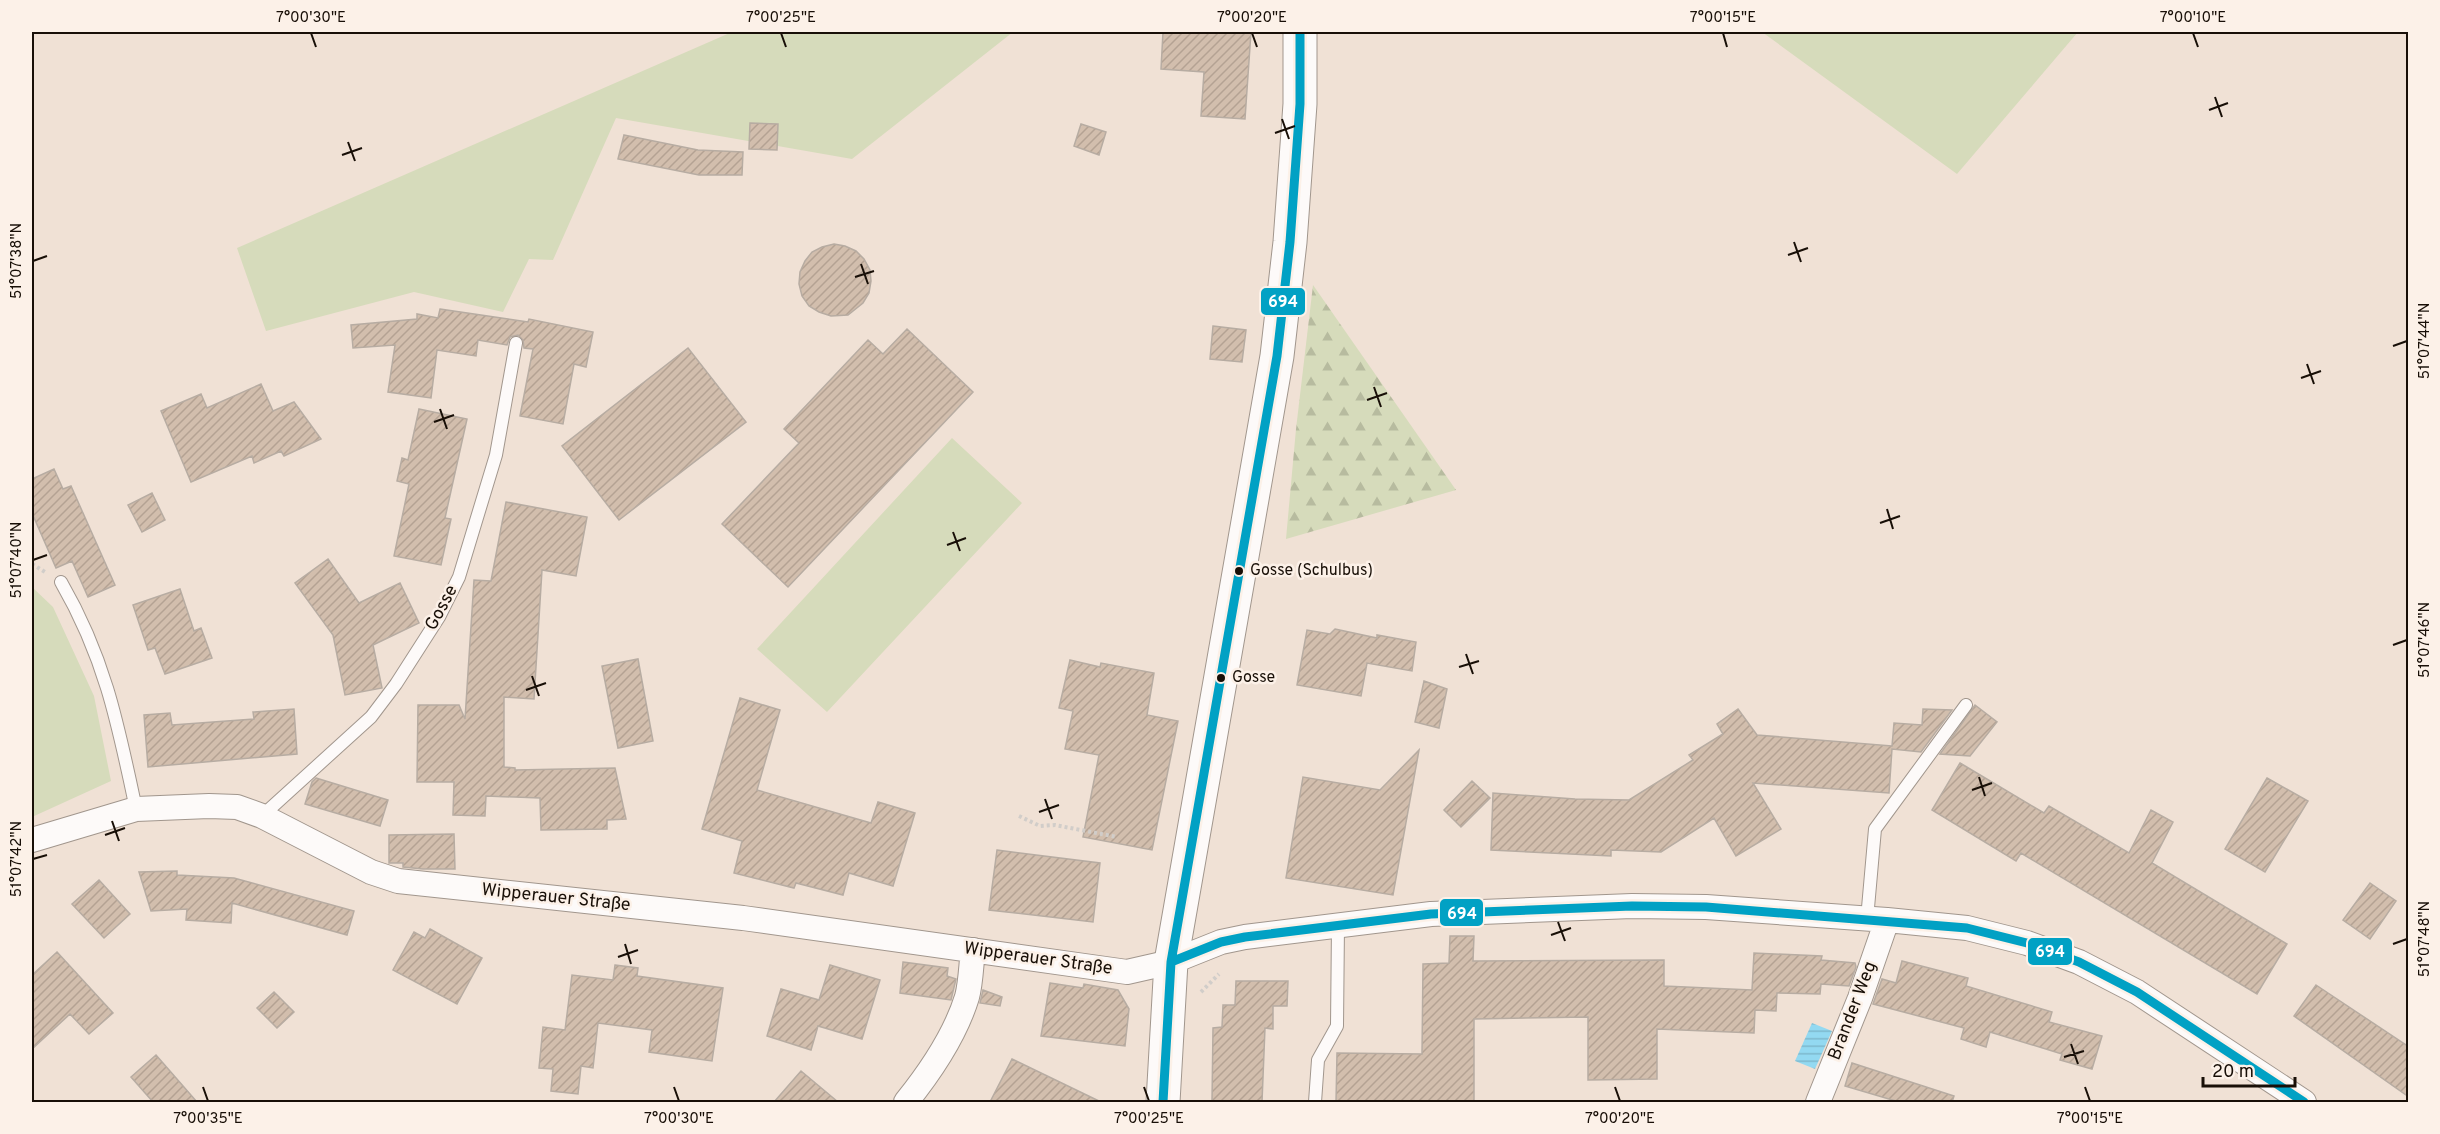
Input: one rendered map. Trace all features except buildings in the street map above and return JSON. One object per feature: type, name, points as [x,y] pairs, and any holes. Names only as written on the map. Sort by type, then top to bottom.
[{"type":"main road","points":[[1163,1102],[1171,962],[1277,356],[1290,242],[1300,104],[1300,32]]},
{"type":"street","name":"Wipperauer Straße","points":[[32,840],[136,809],[237,807],[262,816],[371,873],[398,881],[743,918],[1127,972],[1171,962],[1221,942],[1431,914],[1632,906],[1706,907],[1967,928],[2027,943],[2079,962],[2137,992],[2304,1102]]},
{"type":"street","name":"Brander Weg","points":[[1818,1102],[1860,998],[1877,919]]},
{"type":"street","points":[[906,1102],[931,1071],[967,996],[973,950]]},
{"type":"lane","name":"Gosse","points":[[262,816],[371,717],[396,684],[439,617],[459,576],[495,454],[516,343]]},
{"type":"lane","points":[[61,582],[86,629],[105,678],[136,809]]},
{"type":"lane","points":[[1877,919],[1875,829],[1966,705]]},
{"type":"lane","points":[[1315,1102],[1318,1060],[1337,1026],[1338,925]]},
{"type":"path","points":[[1020,816],[1040,826],[1054,825],[1117,837]]},
{"type":"path","points":[[1198,1000],[1202,992],[1223,971]]},
{"type":"green space","points":[[732,32],[1013,32],[852,159],[616,118],[553,260],[529,259],[503,312],[414,292],[266,331],[237,248]]},
{"type":"green space","points":[[1762,32],[2078,32],[1957,174]]},
{"type":"green space","points":[[1313,285],[1456,490],[1286,539],[1296,429]]},
{"type":"green space","points":[[952,438],[1022,503],[827,712],[757,649]]},
{"type":"green space","points":[[32,587],[53,607],[94,696],[111,781],[32,817]]},
{"type":"water","points":[[1812,1023],[1832,1031],[1815,1069],[1795,1061]]},
{"type":"transit line","name":"694","points":[[1163,1102],[1171,962],[1277,356],[1290,242],[1300,104],[1300,32]]},
{"type":"transit line","name":"694","points":[[1171,962],[1221,942],[1245,937],[1431,914],[1632,906],[1706,907],[1967,928],[2027,943],[2079,962],[2137,992],[2304,1102]]},
{"type":"place","name":"Gosse (Schulbus)","points":[[1239,571]]},
{"type":"place","name":"Gosse","points":[[1221,678]]}]
